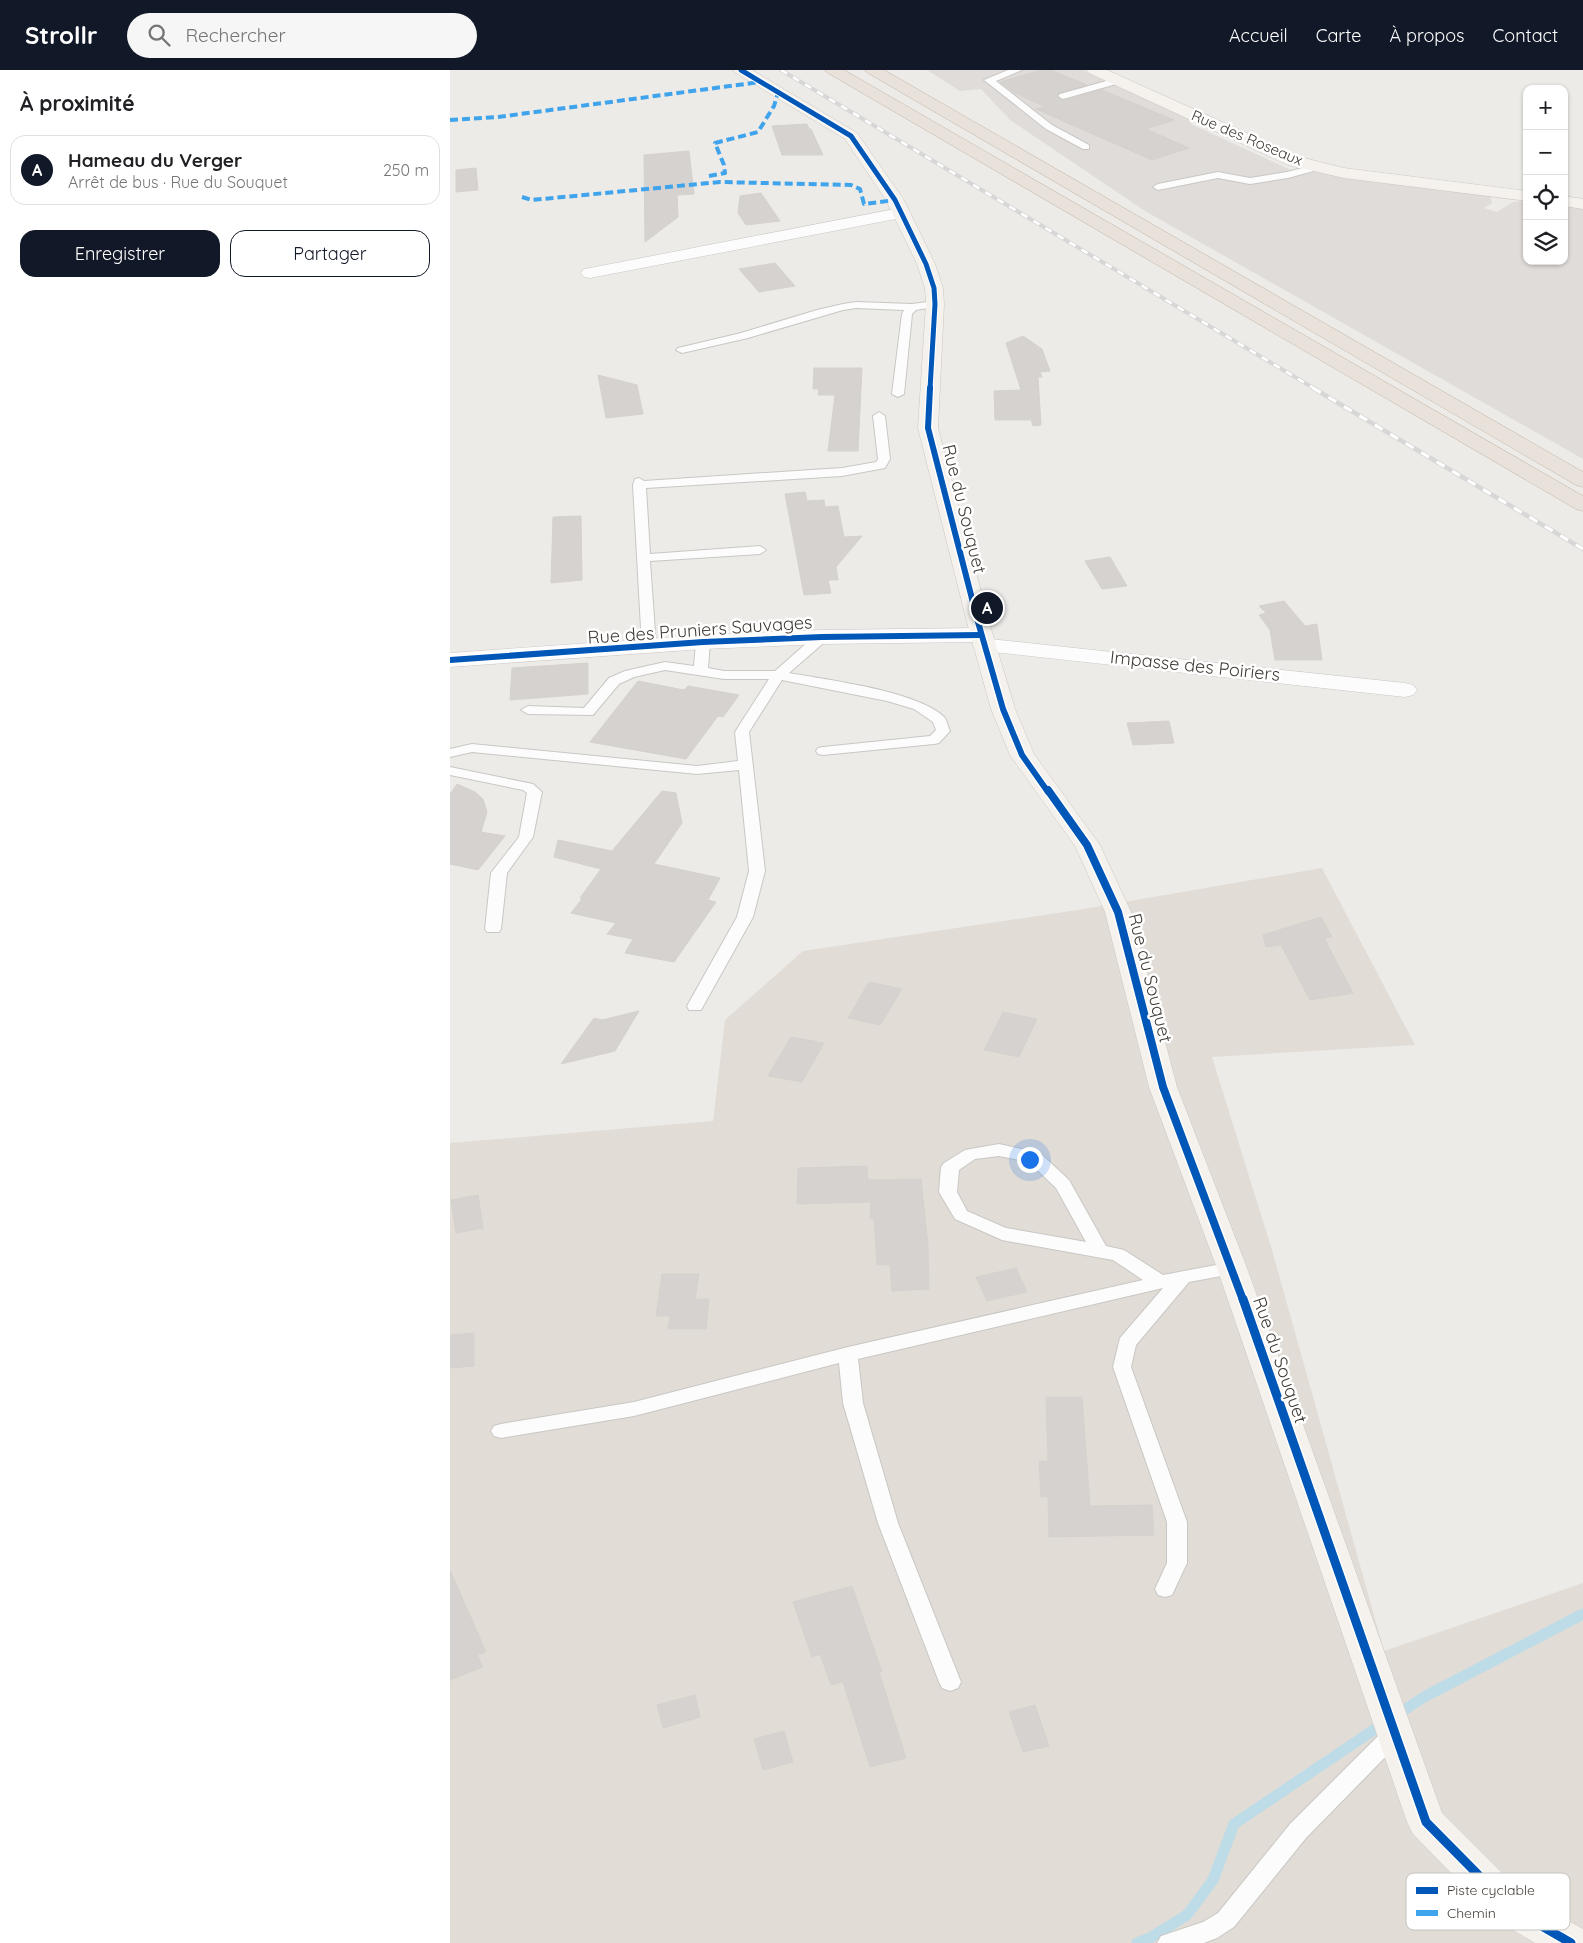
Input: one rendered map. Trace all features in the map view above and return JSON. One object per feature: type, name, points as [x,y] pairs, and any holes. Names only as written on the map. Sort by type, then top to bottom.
[{"type":"highway","points":[[863,70],[1071,186]]},
{"type":"highway","points":[[873,70],[1583,481]]},
{"type":"highway","points":[[834,71],[1583,506]]},
{"type":"street","name":"Rue du Souquet","points":[[741,70],[851,136],[895,200],[926,264],[934,288],[923,306],[928,428],[983,641],[1003,709],[1022,755],[1087,845],[1118,912],[1162,1087],[1232,1268],[1426,1822],[1477,1873]]},
{"type":"street","name":"Rue des Roseaux","points":[[1094,70],[1294,160],[1344,173],[1523,195]]},
{"type":"street","points":[[1568,202],[1583,204]]},
{"type":"street","points":[[590,273],[900,213]]},
{"type":"street","name":"Rue des Pruniers Sauvages","points":[[450,660],[703,642],[822,637],[983,641]]},
{"type":"street","name":"Impasse des Poiriers","points":[[983,641],[1012,646],[1405,690]]},
{"type":"street","name":"Rue du Souquet","points":[[1549,1930],[1571,1943]]},
{"type":"lane","points":[[1017,70],[989,80],[1049,128],[1086,147]]},
{"type":"lane","points":[[1062,96],[1117,81]]},
{"type":"lane","points":[[1158,188],[1218,175],[1250,181],[1288,175],[1318,166]]},
{"type":"lane","points":[[682,350],[744,336],[843,307],[856,305],[923,306]]},
{"type":"lane","points":[[898,394],[907,314],[923,306]]},
{"type":"lane","points":[[648,646],[639,484],[842,472],[881,465],[884,459],[879,416]]},
{"type":"lane","points":[[644,558],[760,550]]},
{"type":"lane","points":[[695,1006],[745,917],[757,871],[742,732],[778,675],[822,637]]},
{"type":"lane","points":[[701,671],[703,642]]},
{"type":"lane","points":[[528,710],[588,712],[614,681],[630,674],[665,666],[724,675],[778,675],[890,697],[919,706],[939,720],[943,730],[934,740],[823,752]]},
{"type":"lane","points":[[450,753],[472,748],[697,770],[746,766]]},
{"type":"lane","points":[[450,771],[528,787],[535,792],[526,837],[499,873],[493,929]]},
{"type":"lane","points":[[1100,1251],[1062,1184],[1034,1157],[998,1150],[971,1154],[950,1167],[948,1192],[961,1215],[1002,1234],[1100,1251],[1118,1254],[1160,1282]]},
{"type":"lane","points":[[501,1431],[634,1409],[848,1354],[1184,1276],[1232,1268]]},
{"type":"lane","points":[[1164,1589],[1177,1563],[1177,1522],[1122,1368],[1127,1343],[1184,1276]]},
{"type":"lane","points":[[848,1354],[853,1404],[888,1523],[950,1682]]},
{"type":"lane","points":[[1169,1943],[1209,1931],[1226,1920],[1298,1831],[1392,1725]]},
{"type":"shaded area","points":[[927,70],[1083,70],[1193,121],[1191,124],[1291,170],[1283,172],[1293,177],[1314,172],[1479,193],[1490,196],[1492,203],[1484,208],[1497,212],[1513,202],[1523,201],[1523,265],[1568,265],[1568,206],[1583,208],[1583,459],[1145,211],[1010,120],[981,89],[960,91]]},
{"type":"shaded area","points":[[1322,868],[1415,1045],[1212,1057],[1272,1250],[1384,1651],[1583,1583],[1583,1943],[450,1943],[450,1143],[713,1121],[725,1020],[803,951],[1084,909]]},
{"type":"building","points":[[1041,70],[1051,70],[1087,85],[1059,93],[1056,96],[1062,101],[1102,90],[1174,120],[1146,129],[1189,148],[1152,160],[1036,109],[1045,107],[1015,93],[1000,82]]},
{"type":"building","points":[[807,124],[823,155],[782,155],[772,126]]},
{"type":"building","points":[[689,151],[694,194],[677,195],[678,217],[645,242],[644,155]]},
{"type":"building","points":[[476,168],[478,190],[456,192],[456,170]]},
{"type":"building","points":[[761,193],[780,221],[746,225],[738,213],[740,196]]},
{"type":"building","points":[[775,263],[795,286],[759,292],[739,269]]},
{"type":"building","points":[[1023,336],[1042,349],[1050,371],[1040,372],[1042,377],[1038,377],[1041,425],[1033,426],[1029,413],[1030,420],[995,420],[994,391],[1021,390],[1006,343]]},
{"type":"building","points":[[814,368],[862,368],[858,451],[828,451],[835,395],[818,395],[819,389],[813,389]]},
{"type":"building","points":[[598,375],[637,385],[643,414],[606,418]]},
{"type":"building","points":[[805,492],[807,501],[824,500],[825,507],[838,506],[844,537],[862,536],[836,567],[838,580],[828,580],[831,593],[804,595],[785,494]]},
{"type":"building","points":[[581,516],[582,580],[551,583],[553,517]]},
{"type":"building","points":[[1110,557],[1127,586],[1102,589],[1085,561]]},
{"type":"building","points":[[1284,601],[1305,626],[1317,624],[1322,660],[1275,660],[1270,630],[1259,615],[1266,613],[1259,606]]},
{"type":"building","points":[[588,663],[588,694],[510,700],[512,668]]},
{"type":"building","points":[[638,681],[684,690],[688,686],[739,695],[723,717],[718,716],[686,759],[590,742]]},
{"type":"building","points":[[1169,721],[1174,743],[1133,745],[1127,723]]},
{"type":"building","points":[[457,784],[475,792],[483,799],[487,812],[481,832],[505,836],[478,870],[450,864],[450,794]]},
{"type":"building","points":[[662,791],[676,793],[682,823],[654,864],[720,878],[708,900],[716,902],[674,962],[625,953],[633,939],[607,934],[616,923],[571,913],[601,869],[554,857],[558,840],[612,851]]},
{"type":"building","points":[[1321,917],[1332,937],[1324,938],[1353,993],[1310,1000],[1281,945],[1266,947],[1263,935]]},
{"type":"building","points":[[869,982],[902,989],[880,1025],[848,1018]]},
{"type":"building","points":[[639,1011],[615,1051],[561,1064],[594,1018],[602,1020]]},
{"type":"building","points":[[1003,1012],[1037,1019],[1019,1057],[984,1050]]},
{"type":"building","points":[[791,1037],[824,1043],[802,1082],[768,1076]]},
{"type":"building","points":[[867,1166],[868,1180],[921,1179],[928,1246],[929,1289],[892,1291],[890,1265],[877,1265],[874,1218],[870,1219],[871,1202],[797,1204],[798,1168]]},
{"type":"building","points":[[478,1195],[483,1228],[456,1233],[451,1200]]},
{"type":"building","points":[[1016,1268],[1027,1292],[987,1301],[976,1277]]},
{"type":"building","points":[[662,1274],[699,1274],[695,1299],[709,1299],[706,1329],[668,1329],[670,1316],[656,1316]]},
{"type":"building","points":[[474,1333],[474,1366],[450,1368],[450,1335]]},
{"type":"building","points":[[1046,1397],[1082,1397],[1090,1506],[1152,1505],[1154,1535],[1049,1537],[1048,1497],[1041,1497],[1039,1461],[1048,1461]]},
{"type":"building","points":[[450,1570],[486,1652],[477,1655],[483,1667],[450,1680]]},
{"type":"building","points":[[852,1586],[882,1672],[879,1672],[906,1758],[870,1767],[843,1682],[831,1685],[820,1654],[812,1657],[793,1602]]},
{"type":"building","points":[[695,1695],[700,1717],[663,1728],[657,1705]]},
{"type":"building","points":[[1035,1705],[1049,1746],[1023,1752],[1009,1712]]},
{"type":"building","points":[[784,1731],[793,1762],[763,1770],[754,1739]]},
{"type":"waterway","points":[[1395,1716],[1424,1697],[1583,1614]]},
{"type":"waterway","points":[[1137,1943],[1150,1938],[1187,1915],[1213,1880],[1234,1824],[1384,1723]]},
{"type":"railway","points":[[781,70],[1315,389]]},
{"type":"railway","points":[[1313,388],[1583,549]]},
{"type":"marked path","points":[[450,120],[498,117],[760,82]]},
{"type":"marked path","points":[[709,176],[725,173],[724,165],[715,143],[758,132],[774,106],[778,93]]},
{"type":"marked path","points":[[522,197],[532,200],[720,182],[851,185],[860,189],[864,204],[895,200]]},
{"type":"cycle path","points":[[741,70],[851,136],[895,200],[926,264],[934,288],[935,304],[928,428],[978,622],[1003,709],[1022,755],[1087,845],[1118,912],[1163,1087],[1232,1268],[1426,1822],[1476,1873]]},
{"type":"cycle path","points":[[450,660],[703,642],[822,637],[981,635]]},
{"type":"cycle path","points":[[1548,1930],[1571,1943]]},
{"type":"place","name":"Hameau du Verger","points":[[987,608]]}]
